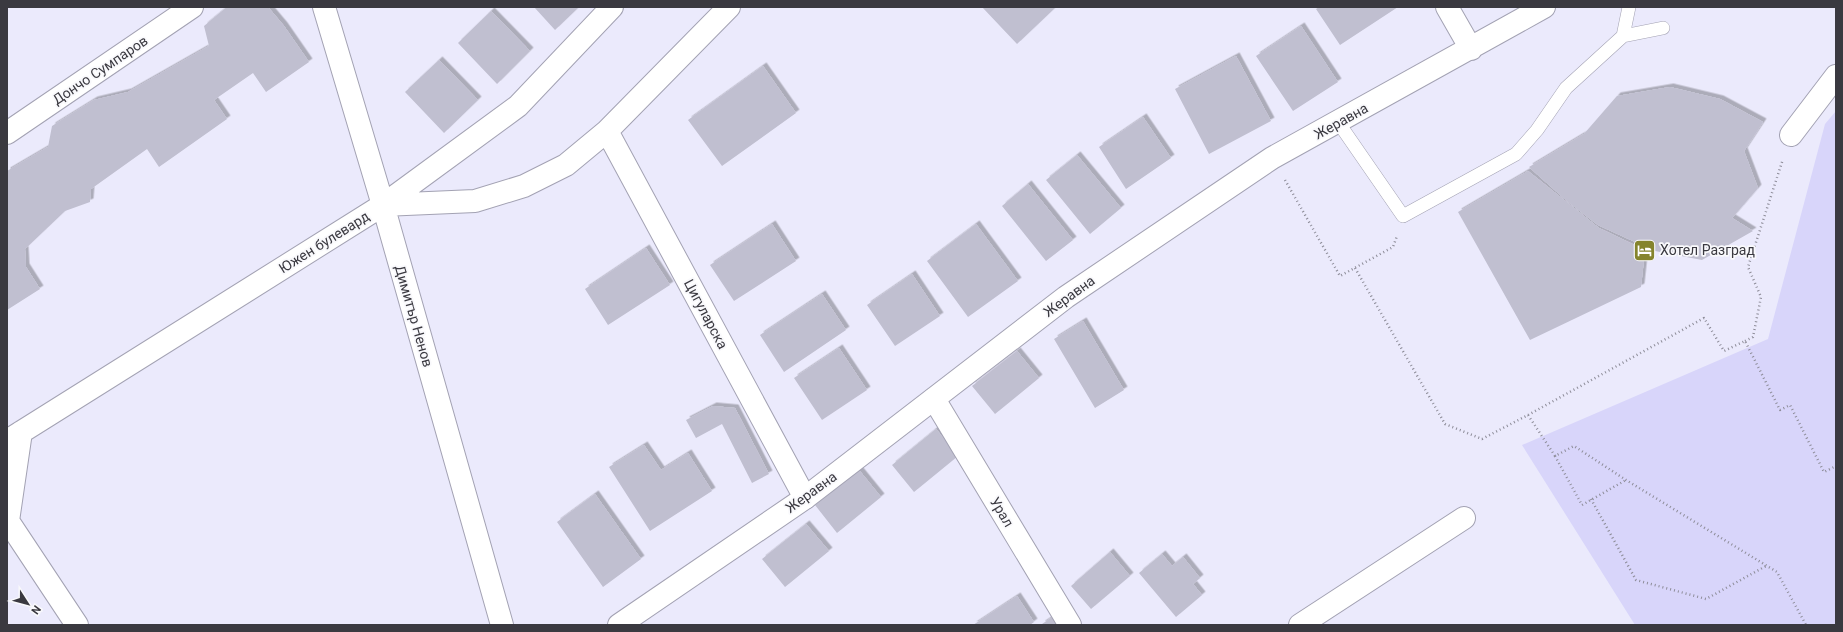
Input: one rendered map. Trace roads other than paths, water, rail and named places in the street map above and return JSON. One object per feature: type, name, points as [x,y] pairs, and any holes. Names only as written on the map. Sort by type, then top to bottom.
[{"type":"street","name":"Дончо Сумпаров","points":[[7,133],[192,7]]},
{"type":"street","name":"Димитър Ненов","points":[[324,7],[383,205],[502,625]]},
{"type":"street","name":"Южен булевард","points":[[14,436],[383,205],[518,106],[612,7]]},
{"type":"street","points":[[383,205],[475,201],[524,186],[566,165],[607,131],[728,7]]},
{"type":"street","points":[[1447,7],[1471,49]]},
{"type":"street","name":"Жеравна","points":[[619,625],[804,498],[1066,297],[1272,158],[1471,49],[1544,7]]},
{"type":"street","points":[[1791,135],[1836,76]]},
{"type":"street","name":"Цигуларска","points":[[607,131],[804,498]]},
{"type":"street","name":"Урал","points":[[934,399],[1070,625]]},
{"type":"street","points":[[14,436],[8,521],[77,625]]},
{"type":"street","points":[[1300,625],[1464,518]]},
{"type":"lane","points":[[1623,36],[1629,7]]},
{"type":"lane","points":[[1338,122],[1403,216],[1516,154],[1537,130],[1566,88],[1623,36],[1663,28]]},
{"type":"place","name":"Хотел Разград","points":[[1645,250]]}]
